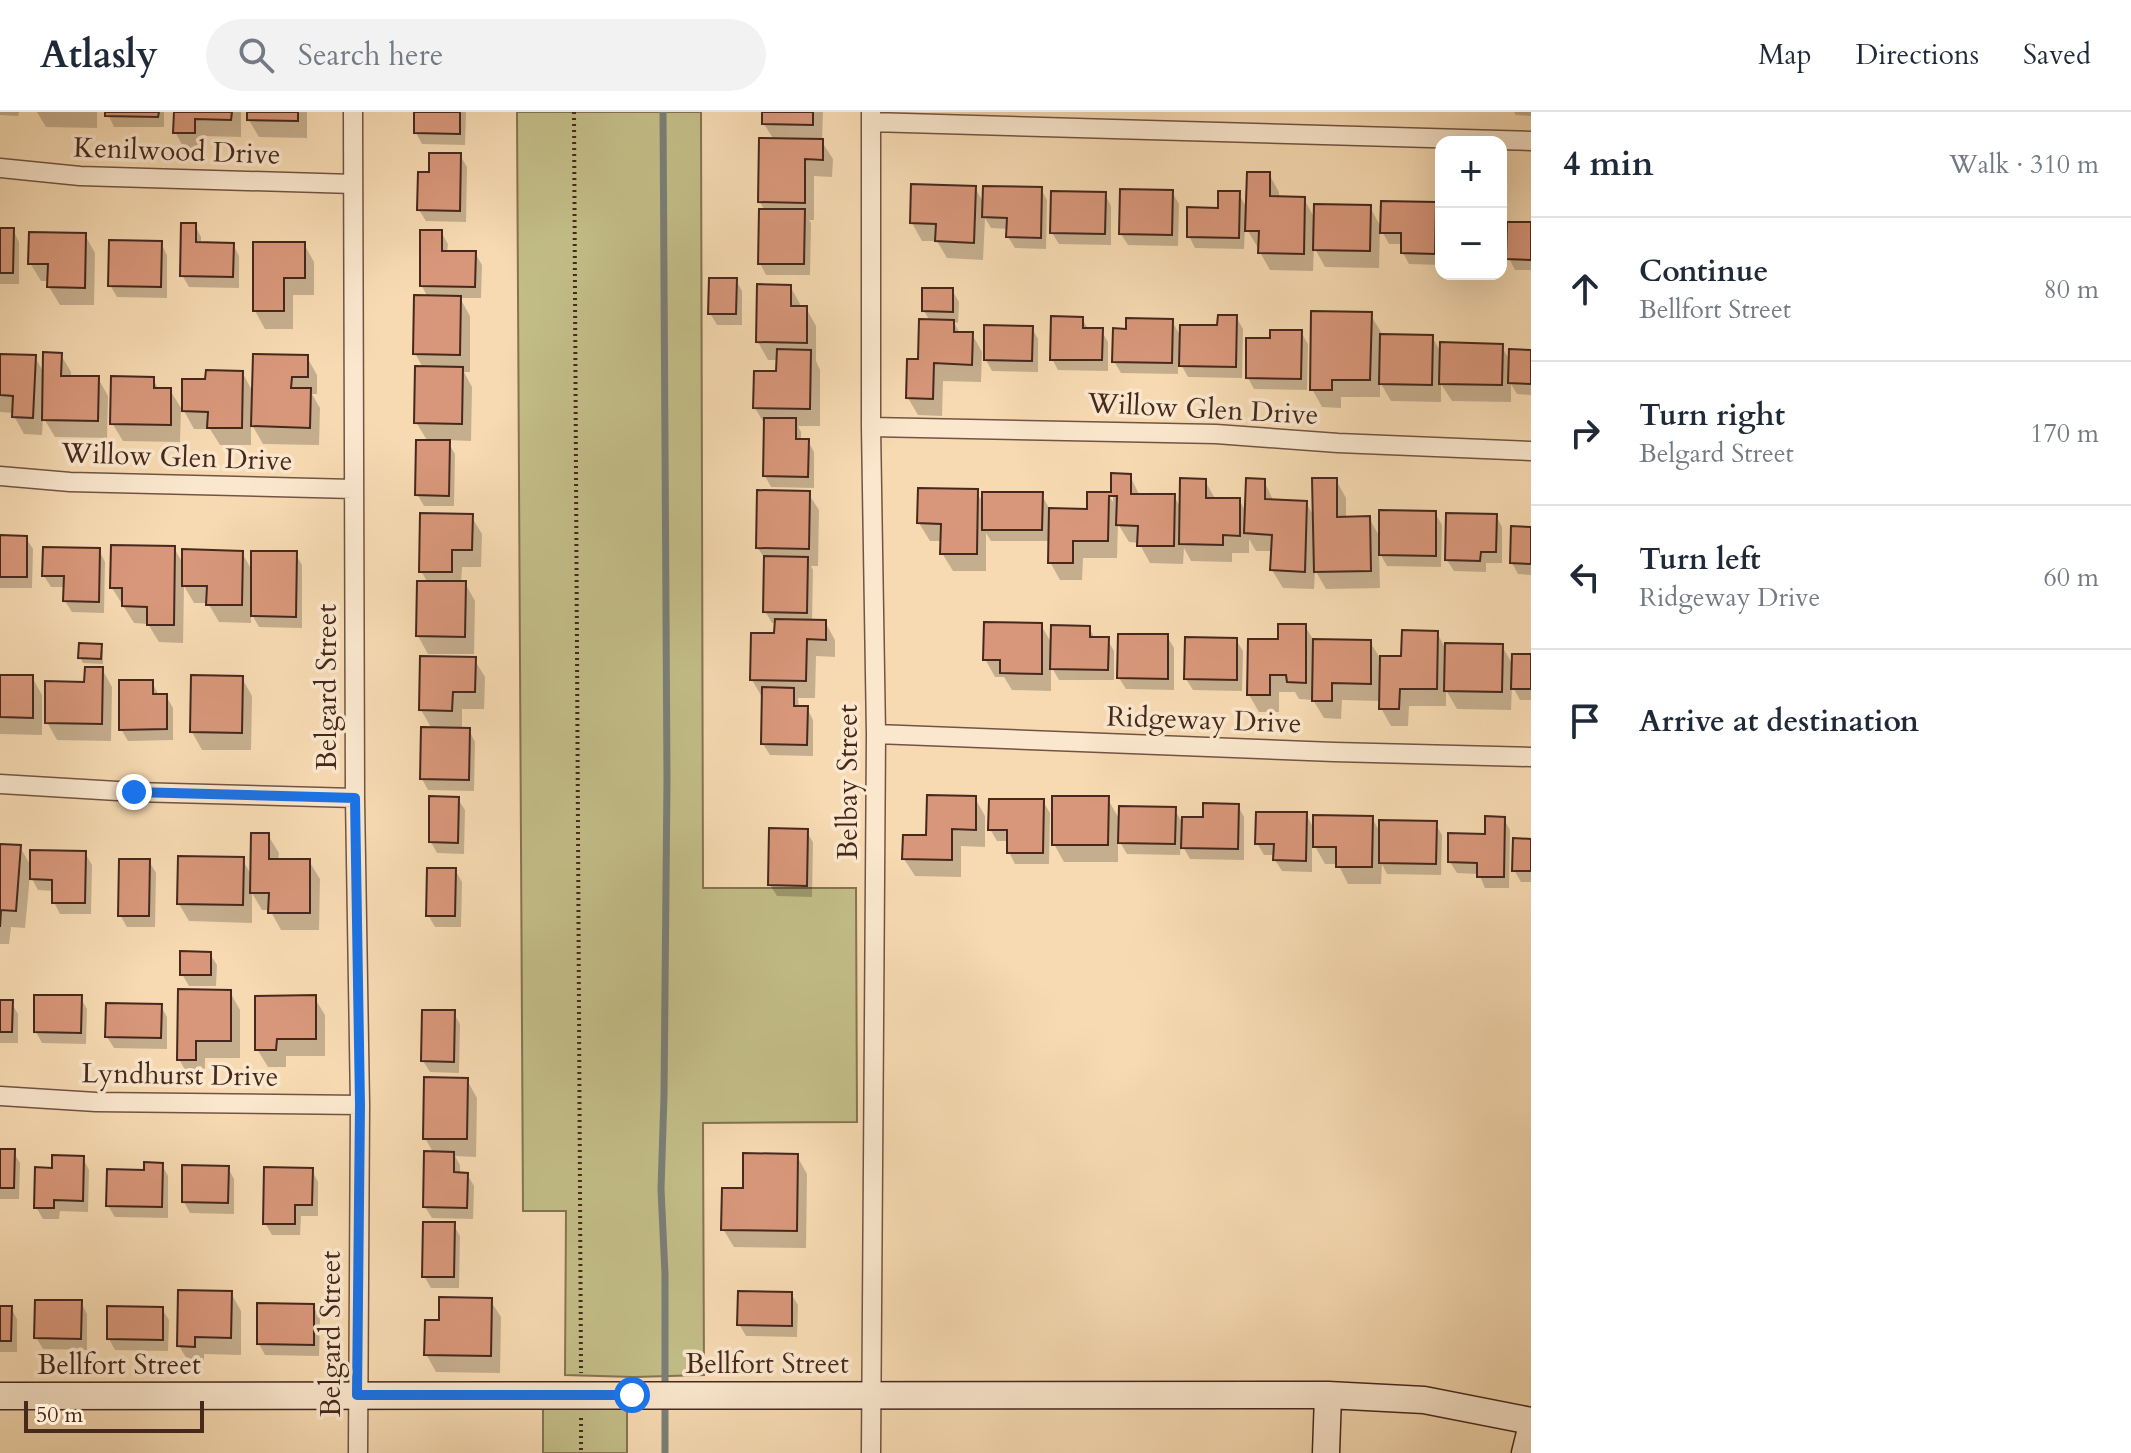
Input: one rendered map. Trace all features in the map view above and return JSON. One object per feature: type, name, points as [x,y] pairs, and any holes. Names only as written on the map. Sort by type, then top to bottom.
[{"type":"main road","name":"Bellfort Street","points":[[0,1396],[1328,1395],[1424,1400],[1531,1421]]},
{"type":"main road","points":[[1326,1453],[1328,1395]]},
{"type":"main road","points":[[1525,1453],[1531,1429]]},
{"type":"street","name":"Belgard Street","points":[[353,112],[355,798],[360,1105],[358,1453]]},
{"type":"street","points":[[871,117],[1531,141]]},
{"type":"street","name":"Belbay Street","points":[[871,117],[871,427],[876,734],[871,1453]]},
{"type":"street","name":"Kenilwood Drive","points":[[0,168],[80,176],[353,184]]},
{"type":"street","name":"Willow Glen Drive","points":[[871,427],[1216,434],[1338,443],[1531,451]]},
{"type":"street","name":"Willow Glen Drive","points":[[0,476],[70,482],[353,489]]},
{"type":"street","name":"Ridgeway Drive","points":[[876,734],[1531,757]]},
{"type":"street","points":[[0,784],[134,792],[355,798]]},
{"type":"street","name":"Lyndhurst Drive","points":[[0,1096],[96,1102],[360,1105]]},
{"type":"path","points":[[574,112],[581,1383]]},
{"type":"path","points":[[581,1408],[581,1453]]},
{"type":"shaded area","points":[[517,112],[701,112],[703,888],[856,888],[857,1122],[703,1123],[704,1375],[565,1375],[566,1211],[523,1211]]},
{"type":"shaded area","points":[[543,1407],[627,1407],[627,1453],[543,1453]]},
{"type":"building","points":[[105,112],[159,112],[158,117],[105,116]]},
{"type":"building","points":[[174,112],[232,112],[231,120],[195,119],[195,133],[173,133]]},
{"type":"building","points":[[247,112],[298,112],[298,121],[247,120]]},
{"type":"building","points":[[414,112],[460,112],[460,134],[414,133]]},
{"type":"building","points":[[762,112],[813,112],[813,125],[762,124]]},
{"type":"building","points":[[759,138],[823,139],[823,160],[805,159],[805,203],[758,202]]},
{"type":"building","points":[[429,153],[461,153],[460,211],[417,210],[418,172],[429,172]]},
{"type":"building","points":[[1247,172],[1270,172],[1270,196],[1305,197],[1304,254],[1258,253],[1259,231],[1245,231]]},
{"type":"building","points":[[911,184],[976,186],[974,243],[935,241],[936,224],[910,223]]},
{"type":"building","points":[[983,186],[1042,187],[1041,238],[1006,237],[1007,218],[982,217]]},
{"type":"building","points":[[1120,189],[1173,190],[1172,235],[1119,234]]},
{"type":"building","points":[[1051,191],[1106,192],[1105,234],[1050,233]]},
{"type":"building","points":[[1218,191],[1240,191],[1239,238],[1187,237],[1187,207],[1218,208]]},
{"type":"building","points":[[1381,201],[1435,202],[1435,254],[1401,253],[1401,233],[1380,233]]},
{"type":"building","points":[[1314,204],[1371,205],[1370,251],[1313,250]]},
{"type":"building","points":[[759,209],[805,209],[804,264],[758,264]]},
{"type":"building","points":[[1507,222],[1531,222],[1531,260],[1507,259]]},
{"type":"building","points":[[181,223],[196,223],[196,242],[234,243],[233,277],[180,276]]},
{"type":"building","points":[[0,228],[14,228],[13,273],[0,273]]},
{"type":"building","points":[[420,230],[442,230],[442,251],[476,251],[475,287],[420,286]]},
{"type":"building","points":[[29,232],[86,233],[85,288],[47,287],[48,264],[28,264]]},
{"type":"building","points":[[109,240],[162,241],[161,287],[108,286]]},
{"type":"building","points":[[253,242],[305,242],[305,278],[284,278],[284,311],[253,311]]},
{"type":"building","points":[[709,278],[737,278],[736,314],[708,314]]},
{"type":"building","points":[[757,284],[791,285],[791,306],[807,306],[807,343],[756,342]]},
{"type":"building","points":[[922,288],[953,288],[953,312],[922,311]]},
{"type":"building","points":[[414,295],[461,296],[460,355],[413,354]]},
{"type":"building","points":[[1311,311],[1372,312],[1370,380],[1332,380],[1332,390],[1310,390]]},
{"type":"building","points":[[1218,315],[1237,315],[1236,367],[1179,366],[1180,325],[1217,325]]},
{"type":"building","points":[[1051,316],[1083,317],[1083,328],[1103,328],[1102,360],[1050,360]]},
{"type":"building","points":[[1126,318],[1173,319],[1172,363],[1112,362],[1113,328],[1126,329]]},
{"type":"building","points":[[919,319],[954,320],[954,332],[973,332],[972,365],[934,363],[933,399],[906,398],[907,359],[918,359]]},
{"type":"building","points":[[984,325],[1033,326],[1032,361],[984,360]]},
{"type":"building","points":[[1270,330],[1302,330],[1301,379],[1246,378],[1246,338],[1270,338]]},
{"type":"building","points":[[1380,334],[1433,335],[1432,385],[1379,384]]},
{"type":"building","points":[[1440,342],[1503,344],[1502,385],[1439,384]]},
{"type":"building","points":[[777,349],[811,350],[810,409],[753,408],[754,371],[776,371]]},
{"type":"building","points":[[1509,349],[1531,350],[1531,384],[1508,383]]},
{"type":"building","points":[[43,352],[62,353],[61,376],[99,376],[98,421],[42,420]]},
{"type":"building","points":[[0,354],[36,355],[33,418],[12,417],[13,396],[0,395]]},
{"type":"building","points":[[253,354],[308,355],[308,377],[292,377],[291,388],[311,388],[310,428],[251,426]]},
{"type":"building","points":[[415,366],[463,367],[462,424],[414,423]]},
{"type":"building","points":[[206,370],[243,371],[242,428],[207,428],[208,412],[182,411],[182,379],[205,379]]},
{"type":"building","points":[[111,376],[154,377],[154,388],[171,388],[171,425],[110,424]]},
{"type":"building","points":[[764,418],[796,418],[796,439],[809,439],[808,477],[763,476]]},
{"type":"building","points":[[416,440],[450,440],[449,496],[415,495]]},
{"type":"building","points":[[1111,473],[1131,474],[1131,494],[1175,494],[1174,546],[1137,546],[1138,526],[1116,525],[1117,496],[1109,496],[1108,541],[1073,541],[1073,563],[1048,563],[1049,508],[1087,509],[1087,492],[1111,492]]},
{"type":"building","points":[[1180,478],[1206,479],[1206,498],[1240,498],[1240,536],[1223,535],[1223,545],[1179,544]]},
{"type":"building","points":[[1246,478],[1265,479],[1265,499],[1307,501],[1305,572],[1270,570],[1272,535],[1244,533]]},
{"type":"building","points":[[1312,478],[1337,478],[1337,517],[1370,516],[1371,571],[1314,572]]},
{"type":"building","points":[[918,488],[978,489],[977,554],[940,554],[941,524],[917,523]]},
{"type":"building","points":[[757,490],[810,491],[809,549],[756,548]]},
{"type":"building","points":[[982,492],[1043,492],[1042,530],[982,530]]},
{"type":"building","points":[[1379,510],[1436,511],[1436,556],[1379,555]]},
{"type":"building","points":[[420,513],[473,514],[472,550],[452,550],[452,572],[419,572]]},
{"type":"building","points":[[1446,513],[1497,514],[1496,552],[1481,552],[1480,561],[1445,560]]},
{"type":"building","points":[[1511,526],[1531,527],[1531,564],[1510,563]]},
{"type":"building","points":[[0,535],[27,536],[27,577],[0,577]]},
{"type":"building","points":[[111,545],[175,546],[174,625],[147,625],[147,607],[122,606],[122,588],[110,588]]},
{"type":"building","points":[[43,547],[100,548],[99,602],[63,601],[64,576],[42,576]]},
{"type":"building","points":[[182,549],[243,551],[242,605],[206,605],[207,586],[182,586]]},
{"type":"building","points":[[251,551],[297,551],[296,617],[251,616]]},
{"type":"building","points":[[764,556],[808,557],[807,613],[763,612]]},
{"type":"building","points":[[417,581],[466,581],[465,637],[416,636]]},
{"type":"building","points":[[775,619],[826,620],[826,640],[807,639],[806,681],[750,680],[751,633],[774,633]]},
{"type":"building","points":[[984,622],[1042,623],[1042,674],[1000,673],[1000,660],[983,660]]},
{"type":"building","points":[[1278,624],[1306,624],[1306,683],[1287,682],[1286,675],[1270,675],[1270,695],[1247,695],[1248,639],[1278,639]]},
{"type":"building","points":[[1051,625],[1090,626],[1090,637],[1109,637],[1108,670],[1050,669]]},
{"type":"building","points":[[1402,630],[1438,631],[1437,689],[1400,689],[1399,709],[1379,709],[1380,656],[1401,656]]},
{"type":"building","points":[[1118,634],[1168,634],[1168,679],[1117,678]]},
{"type":"building","points":[[1185,637],[1237,638],[1237,680],[1184,679]]},
{"type":"building","points":[[1313,639],[1371,640],[1371,684],[1332,683],[1332,701],[1312,701]]},
{"type":"building","points":[[79,643],[102,644],[101,659],[78,658]]},
{"type":"building","points":[[1445,643],[1503,644],[1502,692],[1444,691]]},
{"type":"building","points":[[1512,654],[1531,654],[1531,689],[1511,689]]},
{"type":"building","points":[[420,656],[476,657],[475,692],[453,692],[452,711],[419,710]]},
{"type":"building","points":[[85,667],[103,667],[102,724],[45,723],[45,681],[84,682]]},
{"type":"building","points":[[0,675],[33,675],[33,718],[0,717]]},
{"type":"building","points":[[191,675],[243,676],[242,733],[190,732]]},
{"type":"building","points":[[119,680],[153,680],[153,694],[167,694],[167,729],[119,730]]},
{"type":"building","points":[[762,687],[794,688],[794,706],[808,706],[807,745],[761,744]]},
{"type":"building","points":[[421,727],[470,728],[469,780],[420,779]]},
{"type":"building","points":[[927,795],[976,796],[976,830],[952,829],[952,860],[902,859],[903,835],[926,835]]},
{"type":"building","points":[[429,796],[459,797],[458,843],[429,842]]},
{"type":"building","points":[[1052,796],[1109,796],[1108,845],[1052,845]]},
{"type":"building","points":[[989,799],[1044,799],[1043,853],[1007,853],[1007,830],[988,830]]},
{"type":"building","points":[[1203,803],[1239,804],[1238,849],[1181,848],[1182,817],[1203,817]]},
{"type":"building","points":[[1119,806],[1176,807],[1175,844],[1118,843]]},
{"type":"building","points":[[1256,812],[1307,812],[1306,861],[1273,860],[1274,844],[1255,844]]},
{"type":"building","points":[[1313,815],[1373,816],[1372,867],[1336,867],[1336,847],[1313,847]]},
{"type":"building","points":[[1485,816],[1505,817],[1504,877],[1477,877],[1477,863],[1448,862],[1448,833],[1485,834]]},
{"type":"building","points":[[1379,820],[1437,821],[1436,864],[1379,863]]},
{"type":"building","points":[[769,828],[808,829],[807,886],[768,885]]},
{"type":"building","points":[[251,833],[269,833],[269,859],[310,859],[310,913],[268,913],[269,893],[250,893]]},
{"type":"building","points":[[1513,838],[1531,839],[1531,871],[1512,871]]},
{"type":"building","points":[[0,844],[21,845],[16,911],[1,910],[0,927]]},
{"type":"building","points":[[30,850],[86,851],[85,903],[52,903],[52,880],[30,879]]},
{"type":"building","points":[[178,856],[244,857],[243,905],[177,904]]},
{"type":"building","points":[[119,859],[150,859],[149,916],[118,916]]},
{"type":"building","points":[[427,868],[456,868],[455,916],[426,916]]},
{"type":"building","points":[[180,951],[211,952],[211,975],[180,975]]},
{"type":"building","points":[[178,989],[231,990],[231,1041],[196,1041],[196,1060],[177,1060]]},
{"type":"building","points":[[34,995],[82,995],[81,1033],[34,1032]]},
{"type":"building","points":[[316,995],[316,1039],[277,1039],[276,1050],[255,1050],[255,996]]},
{"type":"building","points":[[0,1000],[13,1000],[12,1032],[0,1032]]},
{"type":"building","points":[[106,1003],[162,1004],[161,1038],[105,1037]]},
{"type":"building","points":[[422,1010],[455,1010],[454,1062],[421,1061]]},
{"type":"building","points":[[424,1077],[468,1078],[467,1139],[423,1139]]},
{"type":"building","points":[[0,1149],[15,1149],[14,1188],[0,1188]]},
{"type":"building","points":[[424,1151],[454,1152],[454,1172],[468,1173],[467,1208],[423,1207]]},
{"type":"building","points":[[743,1153],[798,1154],[797,1231],[721,1230],[722,1188],[743,1188]]},
{"type":"building","points":[[52,1155],[84,1156],[83,1201],[54,1200],[54,1208],[34,1208],[35,1167],[52,1168]]},
{"type":"building","points":[[144,1162],[163,1163],[162,1207],[106,1206],[107,1169],[144,1170]]},
{"type":"building","points":[[182,1165],[229,1166],[228,1203],[182,1202]]},
{"type":"building","points":[[264,1167],[313,1168],[312,1205],[295,1205],[295,1224],[263,1224]]},
{"type":"building","points":[[423,1222],[455,1222],[454,1277],[422,1277]]},
{"type":"building","points":[[178,1290],[232,1291],[231,1338],[195,1337],[195,1347],[177,1346]]},
{"type":"building","points":[[738,1291],[792,1292],[792,1326],[737,1325]]},
{"type":"building","points":[[439,1297],[492,1298],[491,1356],[424,1355],[425,1320],[439,1320]]},
{"type":"building","points":[[35,1300],[82,1300],[81,1339],[34,1338]]},
{"type":"building","points":[[257,1303],[314,1304],[314,1345],[257,1344]]},
{"type":"building","points":[[0,1306],[12,1306],[11,1341],[0,1341]]},
{"type":"building","points":[[107,1306],[163,1307],[163,1340],[107,1339]]},
{"type":"waterway","points":[[663,112],[667,779],[661,1189],[665,1390]]},
{"type":"waterway","points":[[665,1402],[665,1453]]},
{"type":"route","points":[[134,792],[355,798],[360,1105],[357,1395],[632,1395]]}]
